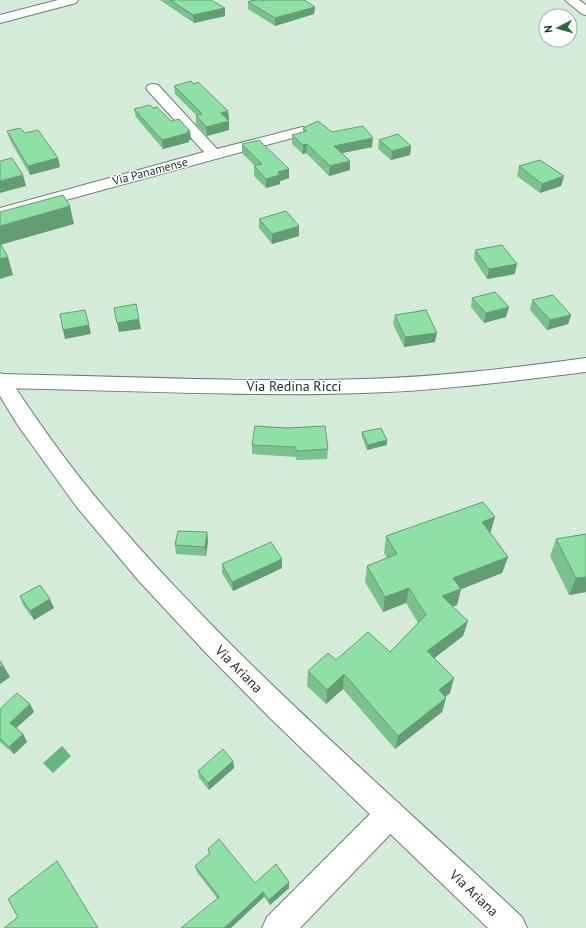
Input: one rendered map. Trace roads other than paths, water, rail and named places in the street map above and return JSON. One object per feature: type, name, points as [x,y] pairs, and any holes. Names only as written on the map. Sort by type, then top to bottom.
[{"type":"street","points":[[0,19],[72,0]]},
{"type":"street","points":[[572,0],[586,11]]},
{"type":"street","name":"Via Panamense","points":[[0,212],[214,154],[153,88]]},
{"type":"street","points":[[214,154],[302,131]]},
{"type":"street","name":"Via Redina Ricci","points":[[0,380],[255,386],[377,386],[449,382],[586,365]]},
{"type":"street","name":"Via Ariana","points":[[0,380],[52,459],[88,505],[137,563],[275,705],[512,928]]},
{"type":"street","points":[[278,928],[390,814]]}]
